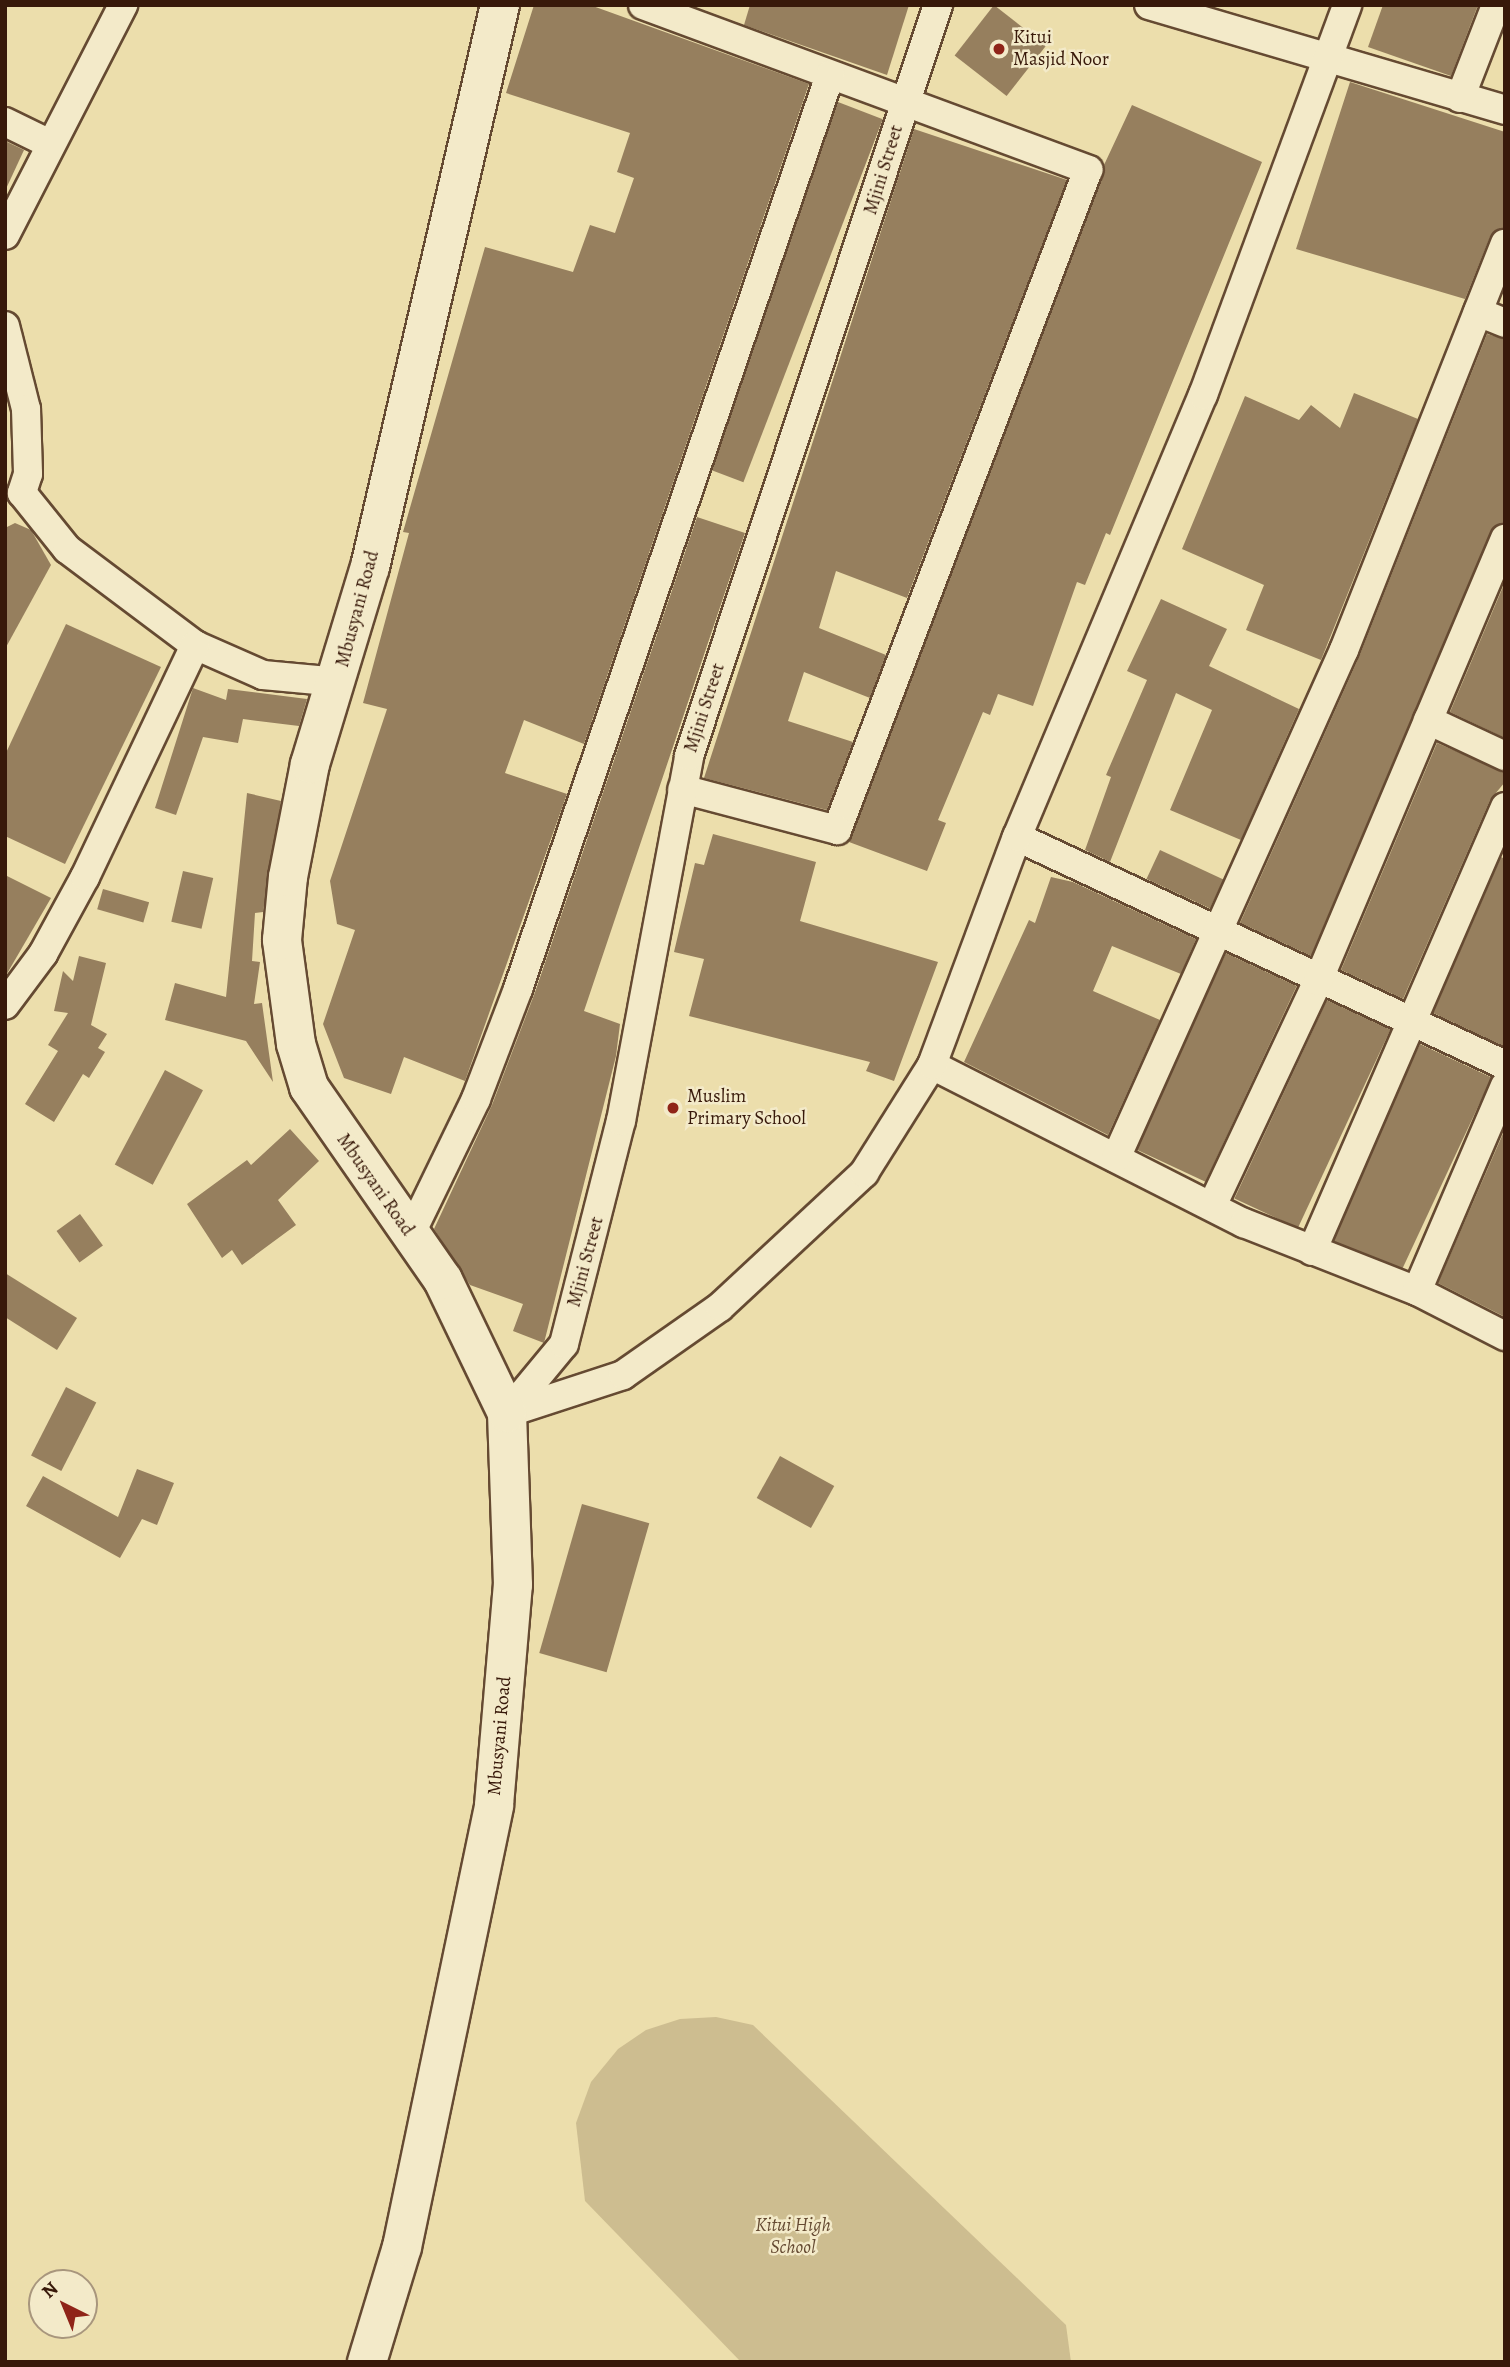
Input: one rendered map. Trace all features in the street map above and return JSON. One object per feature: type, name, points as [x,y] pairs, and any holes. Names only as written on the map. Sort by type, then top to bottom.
[{"type":"street","points":[[5,235],[48,143],[123,5]]},
{"type":"street","name":"Mbusyani Road","points":[[367,2362],[402,2247],[494,1805],[513,1585],[508,1413],[443,1280],[309,1087],[290,1012],[282,940],[288,877],[310,764],[339,682],[500,5]]},
{"type":"street","points":[[643,5],[903,104],[1088,170],[837,830],[682,789]]},
{"type":"street","name":"Mjini Street","points":[[508,1413],[564,1344],[568,1331],[621,1121],[682,789],[832,319],[880,190],[903,104],[938,5]]},
{"type":"street","points":[[1149,5],[1505,110]]},
{"type":"street","points":[[508,1413],[623,1375],[720,1307],[864,1172],[932,1065],[1017,837],[1203,395],[1347,5]]},
{"type":"street","points":[[1460,98],[1496,5]]},
{"type":"street","points":[[410,1235],[476,1099],[518,989],[830,75]]},
{"type":"street","points":[[5,122],[48,143]]},
{"type":"street","points":[[1116,1158],[1344,650],[1505,244]]},
{"type":"street","points":[[1478,312],[1505,323]]},
{"type":"street","points":[[5,326],[26,409],[28,474],[14,496],[66,549],[195,645],[263,675],[339,682]]},
{"type":"street","points":[[1212,1206],[1318,981],[1505,540]]},
{"type":"street","points":[[5,1004],[43,954],[85,877],[195,645]]},
{"type":"street","points":[[1428,720],[1505,756]]},
{"type":"street","points":[[1312,1251],[1505,807]]},
{"type":"street","points":[[1017,837],[1216,934],[1505,1065]]},
{"type":"street","points":[[932,1065],[1212,1206],[1312,1251],[1417,1291],[1505,1336]]},
{"type":"street","points":[[1417,1291],[1505,1086]]},
{"type":"green space","name":"Kitui High School","points":[[716,2017],[753,2025],[1066,2325],[1071,2362],[741,2362],[585,2201],[576,2123],[591,2082],[618,2049],[646,2030],[680,2019]]},
{"type":"building","points":[[534,5],[590,5],[809,84],[584,744],[524,720],[505,773],[567,794],[465,1081],[404,1057],[391,1094],[344,1078],[323,1024],[355,930],[337,924],[330,881],[387,709],[363,703],[409,533],[403,532],[485,247],[573,272],[590,225],[615,233],[634,178],[617,172],[630,133],[506,93]]},
{"type":"building","points":[[750,5],[909,5],[887,75],[744,25]]},
{"type":"building","name":"Kitui Masjid Noor","points":[[994,5],[1046,46],[1007,96],[955,55]]},
{"type":"building","points":[[1383,5],[1478,5],[1451,76],[1368,47]]},
{"type":"building","points":[[1350,82],[1505,132],[1505,228],[1490,237],[1465,299],[1296,249]]},
{"type":"building","points":[[838,102],[883,119],[743,482],[699,465]]},
{"type":"building","points":[[1132,105],[1262,162],[1110,535],[1106,533],[1085,585],[1077,582],[1033,706],[998,694],[990,715],[983,712],[938,820],[946,823],[927,871],[849,842],[1104,165]]},
{"type":"building","points":[[914,129],[1067,180],[907,598],[836,571],[819,628],[886,655],[870,698],[804,672],[788,721],[853,742],[827,810],[704,778]]},
{"type":"building","points":[[5,141],[24,150],[5,191]]},
{"type":"building","points":[[1487,334],[1505,339],[1505,523],[1490,533],[1311,956],[1240,923],[1359,657]]},
{"type":"building","points":[[1354,393],[1418,419],[1321,660],[1246,630],[1264,585],[1182,549],[1245,396],[1299,420],[1311,405],[1340,428]]},
{"type":"building","points":[[697,517],[745,533],[584,1011],[620,1024],[616,1056],[544,1343],[513,1331],[523,1304],[470,1285],[434,1229],[492,1105],[534,995]]},
{"type":"building","points":[[15,523],[31,530],[51,565],[5,649],[5,528]]},
{"type":"building","points":[[1505,582],[1505,738],[1450,712]]},
{"type":"building","points":[[1161,599],[1227,629],[1209,666],[1299,709],[1241,840],[1170,810],[1212,710],[1176,693],[1110,862],[1085,850],[1111,777],[1106,775],[1147,680],[1127,671]]},
{"type":"building","points":[[66,624],[161,667],[65,864],[5,836],[5,755]]},
{"type":"building","points":[[193,688],[226,700],[228,689],[307,699],[299,726],[243,719],[238,743],[203,737],[176,815],[155,808]]},
{"type":"building","points":[[1437,743],[1505,772],[1505,782],[1490,800],[1403,999],[1341,970]]},
{"type":"building","points":[[247,793],[281,801],[263,912],[255,913],[252,961],[260,962],[254,1004],[262,1003],[273,1082],[246,1041],[165,1020],[175,983],[226,997]]},
{"type":"building","points":[[713,834],[816,862],[800,921],[938,962],[894,1081],[866,1071],[870,1062],[689,1016],[704,959],[674,952],[695,863],[704,865]]},
{"type":"building","points":[[1160,850],[1223,880],[1210,909],[1146,879]]},
{"type":"building","points":[[1501,857],[1505,859],[1505,1047],[1433,1013]]},
{"type":"building","points":[[183,871],[213,878],[202,929],[171,922]]},
{"type":"building","points":[[5,875],[51,898],[5,977]]},
{"type":"building","points":[[1051,877],[1073,882],[1196,939],[1181,974],[1112,946],[1093,991],[1160,1020],[1108,1135],[964,1062],[1029,920],[1035,923]]},
{"type":"building","points":[[103,889],[149,902],[143,922],[97,909]]},
{"type":"building","points":[[1226,953],[1297,986],[1205,1182],[1135,1149]]},
{"type":"building","points":[[79,956],[106,963],[91,1025],[107,1034],[98,1048],[105,1052],[89,1078],[83,1074],[54,1122],[25,1104],[58,1051],[48,1045],[68,1013],[54,1011],[63,971],[73,981]]},
{"type":"building","points":[[1327,1000],[1390,1030],[1298,1228],[1234,1198]]},
{"type":"building","points":[[1420,1044],[1492,1077],[1401,1272],[1329,1239]]},
{"type":"building","points":[[165,1070],[203,1090],[153,1185],[115,1164]]},
{"type":"building","points":[[290,1129],[319,1161],[278,1200],[296,1225],[242,1265],[232,1250],[222,1258],[187,1204],[247,1160],[251,1165]]},
{"type":"building","points":[[1505,1129],[1505,1317],[1438,1283]]},
{"type":"building","points":[[80,1214],[103,1246],[79,1263],[57,1231]]},
{"type":"building","points":[[5,1273],[77,1318],[57,1350],[5,1317]]},
{"type":"building","points":[[66,1387],[96,1402],[61,1471],[31,1456]]},
{"type":"building","points":[[780,1456],[834,1486],[811,1528],[757,1498]]},
{"type":"building","points":[[137,1469],[174,1483],[157,1525],[142,1519],[120,1558],[26,1506],[43,1476],[118,1517]]},
{"type":"building","points":[[582,1504],[649,1523],[607,1672],[539,1653]]},
{"type":"place","name":"Kitui Masjid Noor","points":[[999,49]]},
{"type":"place","name":"Muslim Primary School","points":[[673,1108]]}]
